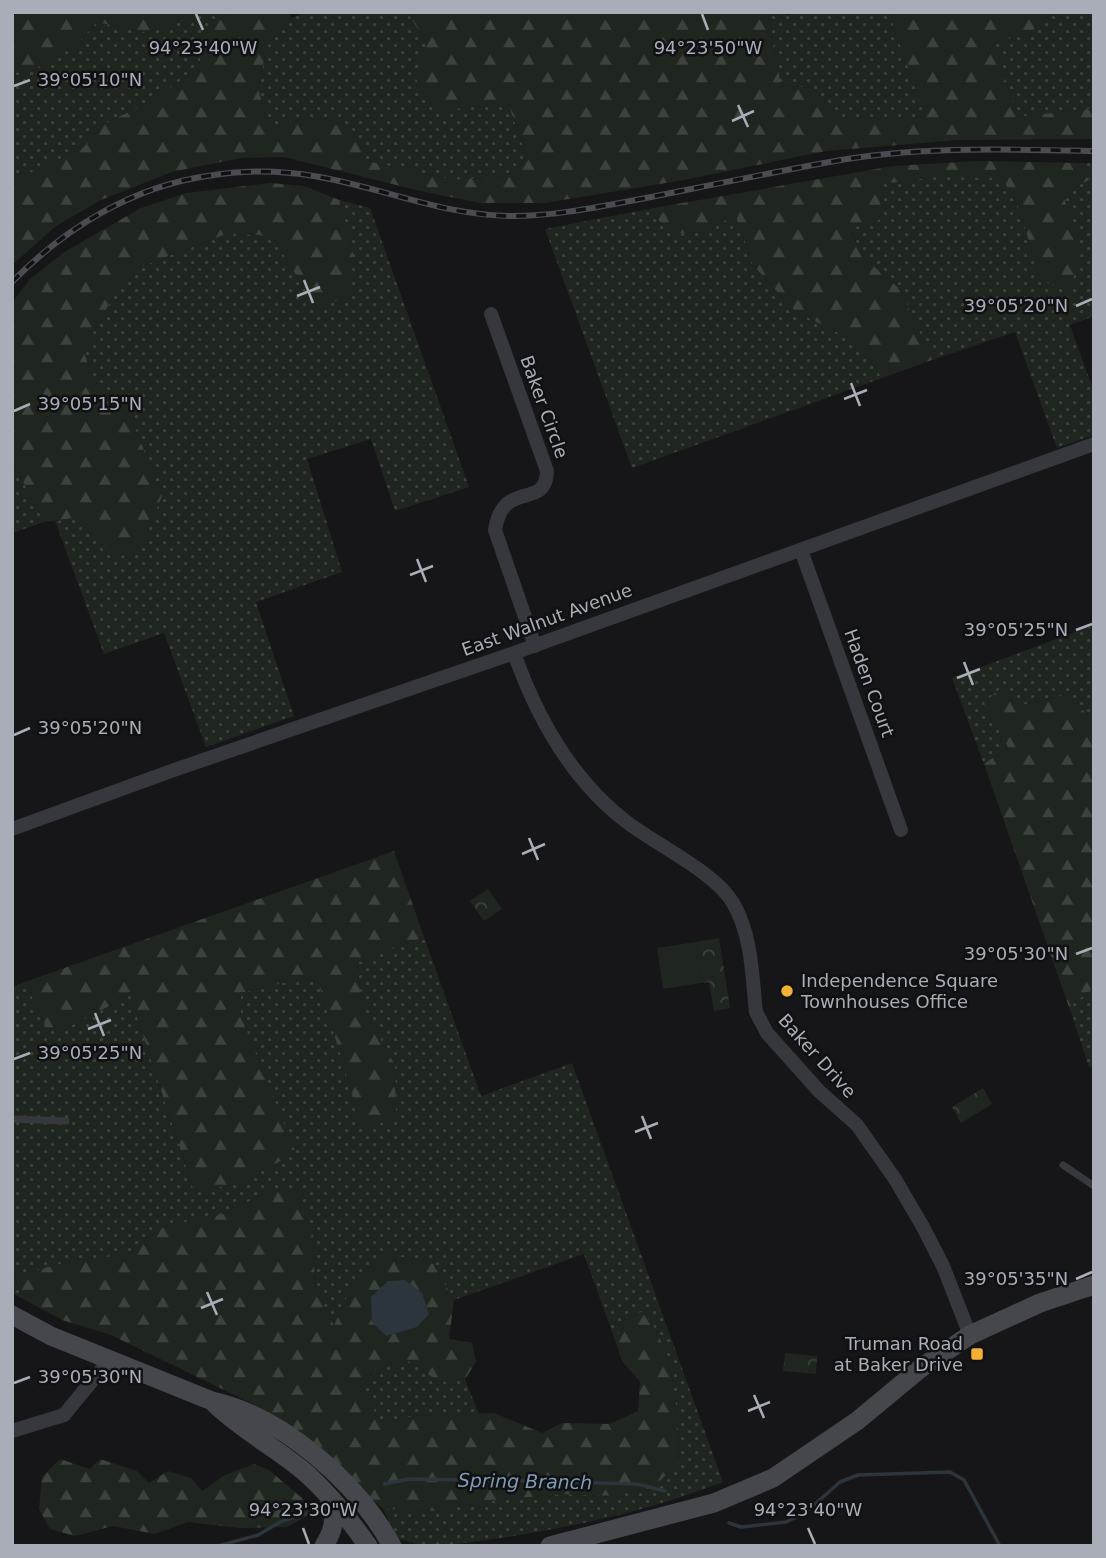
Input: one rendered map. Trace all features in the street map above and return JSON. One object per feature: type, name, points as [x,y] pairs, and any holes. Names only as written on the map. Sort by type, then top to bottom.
[{"type":"main road","points":[[550,1546],[599,1540],[714,1503],[773,1478],[857,1421],[921,1368],[970,1335],[1040,1303],[1094,1285]]},
{"type":"main road","points":[[12,1315],[51,1336],[212,1401],[255,1415],[314,1456],[357,1497],[392,1546]]},
{"type":"main road","points":[[212,1401],[229,1418],[308,1475],[329,1496],[368,1546]]},
{"type":"main road","points":[[324,1546],[335,1521],[329,1496]]},
{"type":"street","name":"Baker Circle","points":[[491,314],[547,471],[547,482],[541,491],[537,494],[520,495],[506,504],[497,518],[495,530],[535,646]]},
{"type":"street","name":"East Walnut Avenue","points":[[12,829],[535,646],[1094,444]]},
{"type":"street","name":"Haden Court","points":[[801,550],[901,830]]},
{"type":"street","name":"Baker Drive","points":[[514,653],[526,686],[546,726],[562,753],[584,781],[626,822],[710,879],[732,901],[745,928],[757,1012],[761,1023],[819,1091],[857,1125],[895,1179],[943,1266],[970,1335]]},
{"type":"street","points":[[12,1431],[64,1415],[110,1360]]},
{"type":"lane","points":[[12,1119],[66,1121]]},
{"type":"lane","points":[[1063,1165],[1094,1186]]},
{"type":"green space","points":[[12,12],[198,12],[194,16],[148,33],[97,22],[75,46],[28,73],[12,72]]},
{"type":"green space","points":[[198,12],[230,12],[208,30],[198,69],[152,100],[103,125],[83,148],[28,174],[12,188],[12,72],[28,73],[75,46],[97,22],[148,33]]},
{"type":"green space","points":[[230,12],[289,12],[291,18],[267,46],[258,89],[269,126],[314,117],[350,125],[367,161],[454,180],[509,176],[527,158],[508,103],[438,111],[415,78],[427,43],[407,12],[768,12],[781,85],[814,88],[841,120],[927,120],[894,29],[891,12],[1053,12],[1030,33],[995,43],[1017,117],[1089,109],[1094,95],[1094,139],[958,140],[826,151],[684,180],[545,203],[480,203],[284,157],[241,158],[172,172],[101,200],[56,226],[12,265],[12,188],[28,174],[83,148],[103,125],[152,100],[198,69],[208,30]]},
{"type":"green space","points":[[306,12],[407,12],[427,43],[508,103],[527,158],[509,176],[454,180],[367,161],[350,125],[314,117],[269,126],[258,89],[267,46],[291,18]]},
{"type":"green space","points":[[768,12],[789,15],[794,12],[891,12],[894,29],[928,120],[841,120],[814,88],[781,85]]},
{"type":"green space","points":[[1053,12],[1094,12],[1094,95],[1089,109],[1017,117],[995,43],[1030,33]]},
{"type":"green space","points":[[979,161],[1079,163],[1090,180],[1062,192],[1082,250],[1070,289],[1040,281],[1020,210],[1002,178],[935,177],[882,184],[879,220],[850,229],[863,257],[900,289],[932,360],[882,378],[858,343],[795,311],[753,265],[736,215],[704,232],[672,234],[648,209],[893,166]]},
{"type":"green space","points":[[1079,163],[1094,163],[1094,316],[1070,325],[1094,392],[1094,435],[1057,448],[1015,332],[932,360],[900,289],[863,257],[850,228],[879,220],[881,184],[935,177],[1002,177],[1020,210],[1040,281],[1082,250],[1062,192],[1090,180]]},
{"type":"green space","points":[[270,183],[304,186],[339,200],[353,253],[348,296],[317,309],[272,236],[229,233],[127,272],[83,351],[104,402],[131,418],[162,496],[143,543],[117,559],[82,517],[44,522],[12,460],[12,303],[30,279],[66,251],[141,208],[186,193]]},
{"type":"green space","points":[[339,200],[370,208],[469,487],[395,511],[371,439],[307,459],[342,572],[256,602],[294,716],[206,747],[164,633],[104,654],[55,521],[82,517],[131,418],[104,402],[83,351],[127,272],[229,233],[272,236],[317,309],[353,253]]},
{"type":"green space","points":[[648,209],[672,234],[704,232],[736,214],[753,265],[795,311],[858,343],[882,378],[632,468],[545,229]]},
{"type":"green space","points":[[12,460],[44,522],[12,533]]},
{"type":"green space","points":[[1094,625],[1094,720],[1065,695],[1023,705],[985,703],[1008,747],[984,764],[952,678]]},
{"type":"green space","points":[[1005,684],[1024,705],[1065,695],[1094,720],[1094,987],[1069,1007],[984,764],[1008,747],[984,703]]},
{"type":"green space","points":[[394,851],[424,937],[357,963],[362,1007],[395,1065],[396,1118],[363,1129],[316,975],[241,993],[241,1017],[296,1153],[237,1184],[194,1191],[130,995],[75,1024],[47,1029],[25,982]]},
{"type":"green space","points":[[488,889],[502,909],[484,921],[470,901]]},
{"type":"green space","points":[[424,937],[481,1096],[572,1063],[723,1482],[653,1506],[546,1530],[437,1546],[416,1544],[397,1538],[383,1509],[436,1511],[496,1500],[561,1494],[617,1496],[679,1461],[673,1381],[661,1341],[652,1324],[641,1312],[627,1320],[615,1340],[584,1254],[454,1300],[433,1264],[389,1255],[361,1278],[344,1304],[334,1327],[315,1287],[313,1237],[277,1188],[223,1214],[160,1228],[128,1255],[75,1260],[15,1277],[21,1298],[12,1293],[12,987],[25,982],[47,1029],[75,1024],[130,995],[194,1191],[237,1184],[295,1153],[241,1017],[241,993],[316,975],[363,1128],[396,1118],[395,1065],[362,1007],[357,963]]},
{"type":"green space","points":[[719,938],[730,1008],[714,1011],[709,982],[702,983],[695,942]]},
{"type":"green space","points":[[695,942],[702,983],[663,989],[657,948]]},
{"type":"green space","points":[[1094,987],[1094,1065],[1089,1067],[1069,1007]]},
{"type":"green space","points":[[983,1088],[992,1104],[961,1123],[952,1107]]},
{"type":"green space","points":[[277,1188],[299,1192],[313,1237],[315,1287],[334,1326],[347,1296],[367,1269],[389,1254],[433,1264],[454,1300],[449,1339],[472,1343],[476,1362],[465,1379],[439,1382],[407,1360],[377,1367],[359,1389],[381,1421],[427,1415],[494,1413],[542,1433],[562,1423],[610,1424],[638,1411],[640,1382],[622,1361],[615,1340],[627,1320],[641,1312],[661,1341],[668,1360],[676,1403],[679,1461],[661,1480],[617,1496],[561,1494],[496,1500],[436,1511],[383,1509],[297,1433],[251,1403],[111,1335],[62,1320],[21,1298],[15,1276],[75,1260],[128,1255],[160,1228],[223,1214]]},
{"type":"green space","points":[[785,1353],[817,1356],[816,1374],[783,1371]]},
{"type":"green space","points":[[407,1360],[439,1382],[465,1379],[479,1414],[427,1415],[381,1421],[359,1389],[377,1367]]},
{"type":"green space","points":[[60,1459],[90,1469],[100,1459],[137,1471],[149,1483],[168,1471],[191,1478],[202,1491],[225,1475],[254,1464],[269,1470],[302,1498],[310,1514],[287,1527],[240,1528],[188,1522],[155,1534],[113,1526],[75,1536],[50,1529],[39,1509],[42,1477]]},
{"type":"shaded area","points":[[405,1280],[422,1293],[429,1314],[417,1327],[386,1336],[372,1322],[371,1297],[388,1281]]},
{"type":"waterway","name":"Spring Branch","points":[[729,1523],[741,1527],[786,1522],[805,1513],[840,1482],[858,1475],[950,1472],[964,1480],[1000,1546]]},
{"type":"waterway","name":"Spring Branch","points":[[384,1484],[409,1479],[531,1481],[637,1484],[665,1491]]},
{"type":"waterway","name":"Spring Branch","points":[[218,1546],[258,1535],[282,1521],[312,1512]]},
{"type":"railway","points":[[12,282],[54,244],[126,200],[179,181],[220,174],[301,174],[462,211],[487,215],[529,216],[596,207],[824,163],[891,154],[959,150],[1094,151]]},
{"type":"place","name":"Independence Square Townhouses Office","points":[[787,991]]},
{"type":"place","name":"Truman Road at Baker Drive","points":[[977,1354]]}]
